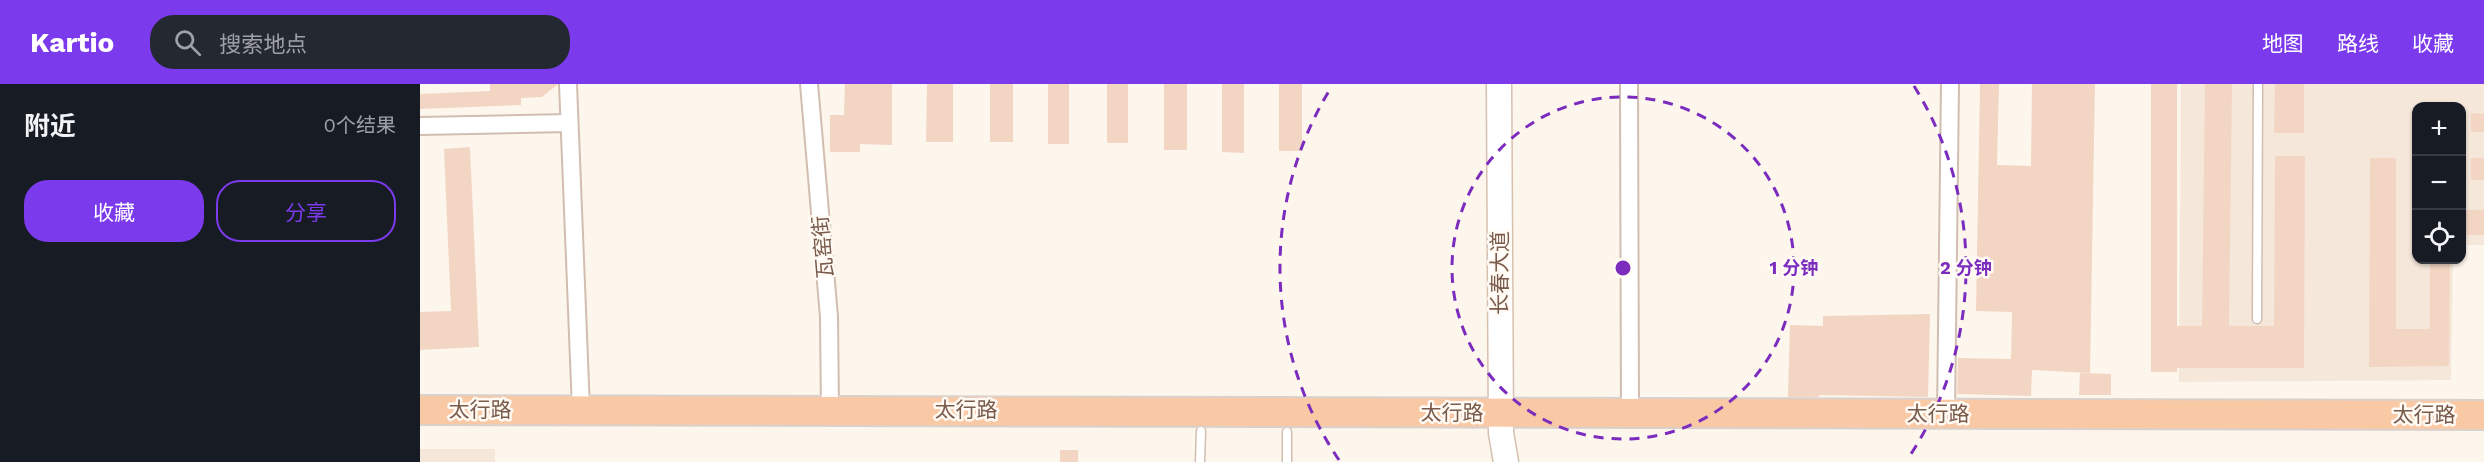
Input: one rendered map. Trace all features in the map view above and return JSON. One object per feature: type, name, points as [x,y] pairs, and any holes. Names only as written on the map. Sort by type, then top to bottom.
[{"type":"highway","name":"太行路","points":[[420,410],[830,410],[1501,423],[2484,435]]},
{"type":"highway","name":"太行路","points":[[420,430],[1287,432],[1501,423],[1630,413],[2484,415]]},
{"type":"main road","name":"长春大道","points":[[1499,84],[1501,423],[1506,462]]},
{"type":"main road","points":[[1501,423],[1501,462]]},
{"type":"street","points":[[568,84],[581,410]]},
{"type":"street","name":"瓦窑街","points":[[809,84],[829,317],[830,410]]},
{"type":"street","points":[[1629,84],[1630,413]]},
{"type":"street","points":[[1946,414],[1950,84]]},
{"type":"street","points":[[420,126],[569,123]]},
{"type":"lane","points":[[2257,319],[2258,84]]},
{"type":"lane","points":[[1200,462],[1201,431]]},
{"type":"lane","points":[[1287,432],[1287,462]]},
{"type":"shaded area","points":[[2181,84],[2484,84],[2484,245],[2466,245],[2466,102],[2412,102],[2412,264],[2453,264],[2451,380],[2179,382]]},
{"type":"shaded area","points":[[420,449],[495,449],[495,462],[420,462]]},
{"type":"building","points":[[490,84],[558,84],[542,97],[521,98],[521,105],[420,109],[420,94],[490,91]]},
{"type":"building","points":[[845,84],[892,84],[892,145],[860,144],[860,152],[830,152],[830,115],[844,115]]},
{"type":"building","points":[[927,84],[953,84],[953,142],[926,142]]},
{"type":"building","points":[[990,84],[1013,84],[1013,142],[990,142]]},
{"type":"building","points":[[1048,84],[1069,84],[1069,144],[1048,144]]},
{"type":"building","points":[[1107,84],[1128,84],[1128,143],[1107,143]]},
{"type":"building","points":[[1164,84],[1187,84],[1187,150],[1164,150]]},
{"type":"building","points":[[1222,84],[1244,84],[1244,153],[1222,152]]},
{"type":"building","points":[[1279,84],[1302,84],[1302,151],[1279,151]]},
{"type":"building","points":[[1980,84],[1999,84],[1997,165],[2031,166],[2032,84],[2095,84],[2090,373],[2032,370],[2031,396],[1957,394],[1958,358],[2011,359],[2012,312],[1976,311]]},
{"type":"building","points":[[2151,84],[2177,84],[2177,326],[2202,326],[2205,84],[2232,84],[2229,326],[2274,326],[2275,156],[2305,156],[2304,368],[2177,368],[2177,372],[2151,372]]},
{"type":"building","points":[[2275,84],[2304,84],[2304,133],[2274,133]]},
{"type":"building","points":[[2471,113],[2484,114],[2484,132],[2471,132]]},
{"type":"building","points":[[470,147],[479,347],[420,350],[420,312],[451,311],[444,149]]},
{"type":"building","points":[[2370,158],[2396,158],[2396,329],[2430,329],[2430,264],[2450,264],[2449,366],[2369,367]]},
{"type":"building","points":[[2471,158],[2484,158],[2484,180],[2471,180]]},
{"type":"building","points":[[2466,210],[2484,210],[2484,235],[2466,235]]},
{"type":"building","points":[[1930,314],[1928,397],[1819,395],[1819,397],[1788,397],[1790,325],[1823,326],[1823,316]]},
{"type":"building","points":[[2080,373],[2111,374],[2111,395],[2079,395]]},
{"type":"building","points":[[1060,450],[1078,450],[1078,462],[1060,462]]}]
